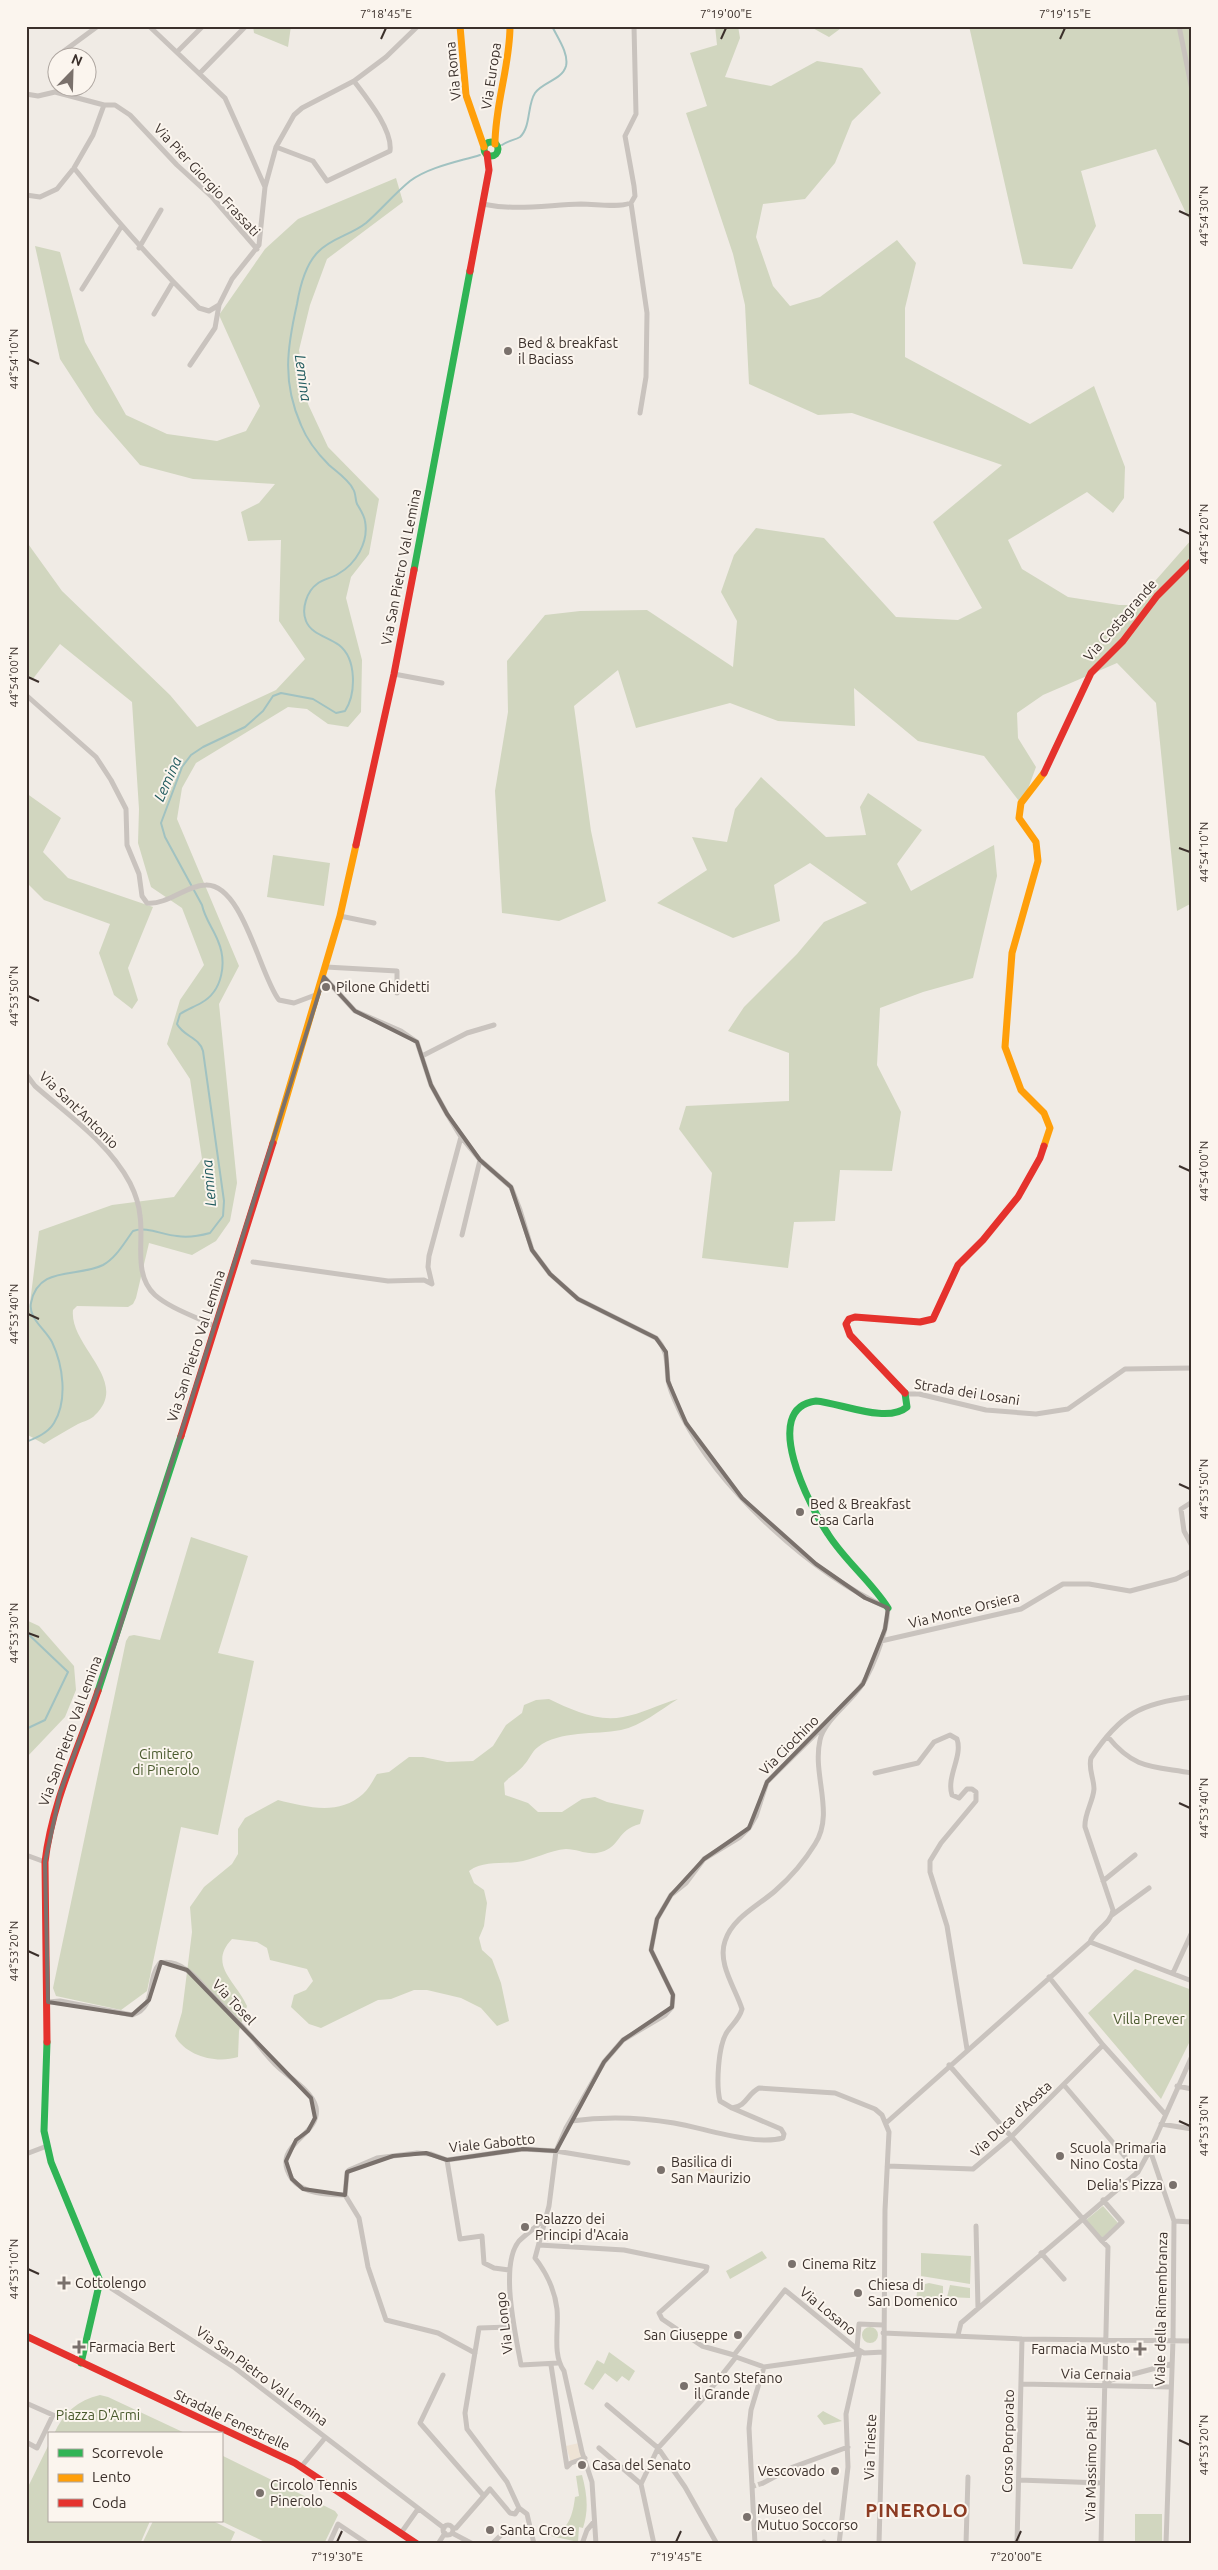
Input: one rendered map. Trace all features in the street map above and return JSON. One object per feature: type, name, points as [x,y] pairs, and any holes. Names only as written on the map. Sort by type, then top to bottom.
[{"type":"street","points":[[67,48],[98,26]]},
{"type":"street","points":[[149,26],[178,51],[225,98],[265,187]]},
{"type":"street","points":[[178,51],[203,26]]},
{"type":"street","name":"Via Pier Giorgio Frassati","points":[[26,94],[38,96],[55,92],[104,105],[115,105],[130,115],[177,166],[212,197],[256,249],[261,240],[265,187],[276,147],[294,115],[302,108],[354,81],[386,57],[418,26]]},
{"type":"street","name":"Via Europa","points":[[488,146],[495,130],[510,48],[510,26]]},
{"type":"street","points":[[634,26],[636,114],[625,136],[634,186],[635,196],[631,203],[647,312],[646,377],[640,413]]},
{"type":"street","points":[[1179,26],[1192,90]]},
{"type":"street","points":[[200,73],[244,28]]},
{"type":"street","name":"Via Roma","points":[[460,29],[466,95],[480,136],[488,146]]},
{"type":"street","points":[[276,147],[313,161],[327,181],[390,151],[391,145],[379,117],[354,81]]},
{"type":"street","points":[[26,195],[40,197],[57,190],[74,168],[93,135],[104,105]]},
{"type":"street","name":"Via San Pietro Val Lemina","points":[[488,146],[493,155],[496,153],[494,163],[488,170]]},
{"type":"street","name":"Via San Pietro Val Lemina","points":[[444,2531],[235,2368],[100,2281],[67,2204],[47,2146],[44,2114],[48,2002],[45,1862],[50,1828],[60,1793],[102,1680],[216,1327],[319,994],[340,916],[394,674],[482,204],[488,170],[488,146]]},
{"type":"street","points":[[74,168],[139,248],[199,308],[209,311],[219,305]]},
{"type":"street","points":[[482,204],[523,209],[571,204],[622,205],[631,203]]},
{"type":"street","points":[[139,248],[161,210]]},
{"type":"street","points":[[82,289],[121,227]]},
{"type":"street","points":[[190,365],[215,328],[219,305],[232,279],[256,249]]},
{"type":"street","points":[[154,314],[173,282]]},
{"type":"street","name":"Via Costagrande","points":[[906,1394],[850,1335],[846,1324],[855,1317],[920,1322],[928,1322],[933,1319],[958,1264],[1010,1209],[1030,1179],[1048,1140],[1048,1120],[1021,1090],[1015,1079],[1005,1047],[1012,953],[1038,861],[1036,842],[1019,818],[1018,810],[1053,758],[1091,673],[1123,641],[1157,596],[1192,561]]},
{"type":"street","points":[[394,674],[442,683]]},
{"type":"street","points":[[26,695],[96,757],[111,780],[126,809],[127,845],[139,874],[144,900],[147,903],[158,902],[203,884],[216,887],[234,902],[280,1000],[286,1003],[294,1003],[319,994]]},
{"type":"street","points":[[340,916],[374,922]]},
{"type":"street","points":[[326,967],[397,970],[397,993]]},
{"type":"street","points":[[324,977],[355,1010],[412,1038],[419,1046],[431,1086],[461,1137],[480,1160],[510,1187],[520,1210],[532,1250],[550,1274],[578,1299],[656,1338],[661,1344],[668,1361],[668,1381],[686,1422],[742,1498],[764,1519],[829,1573],[865,1598],[888,1608]]},
{"type":"street","points":[[422,1056],[467,1033],[494,1025]]},
{"type":"street","name":"Via Sant'Antonio","points":[[26,1074],[35,1086],[110,1153],[130,1183],[141,1217],[141,1264],[144,1277],[156,1296],[216,1327]]},
{"type":"street","points":[[254,1262],[388,1281],[424,1280],[432,1284],[428,1267],[429,1256],[461,1137]]},
{"type":"street","points":[[462,1235],[480,1160]]},
{"type":"street","name":"Strada dei Losani","points":[[906,1394],[919,1394],[986,1410],[1036,1414],[1068,1409],[1125,1369],[1192,1368]]},
{"type":"street","points":[[596,2544],[592,2482],[564,2371],[558,2363],[557,2309],[544,2269],[535,2258],[547,2215],[556,2151],[571,2121],[598,2117],[639,2118],[726,2135],[774,2140],[783,2138],[784,2134],[781,2129],[720,2101],[721,2044],[728,2030],[740,2016],[742,2009],[724,1962],[725,1941],[741,1918],[774,1892],[797,1868],[821,1834],[824,1810],[820,1782],[820,1738],[835,1716],[863,1684],[881,1641],[888,1608],[878,1593],[845,1558],[814,1513],[794,1457],[790,1424],[795,1410],[807,1402],[826,1402],[867,1413],[891,1415],[901,1412],[907,1406],[906,1394]]},
{"type":"street","points":[[1192,1502],[1181,1509],[1184,1531],[1192,1546]]},
{"type":"street","name":"Via Monte Orsiera","points":[[881,1641],[1021,1609],[1064,1584],[1089,1584],[1130,1591],[1176,1579],[1192,1571]]},
{"type":"street","points":[[1112,1915],[1113,1910],[1084,1821],[1094,1786],[1089,1766],[1095,1751],[1128,1716],[1140,1708],[1192,1697]]},
{"type":"street","name":"Via Ciochino","points":[[571,2121],[604,2062],[623,2040],[665,2015],[672,2007],[673,1995],[651,1950],[657,1919],[671,1894],[686,1883],[704,1858],[740,1837],[749,1828],[756,1816],[767,1782],[819,1728],[835,1716]]},
{"type":"street","points":[[875,1773],[918,1763],[934,1742],[950,1735],[957,1739],[959,1745],[952,1795],[959,1798],[967,1790],[972,1789],[976,1792],[976,1801],[956,1823],[930,1861],[930,1872],[948,1926],[967,2049]]},
{"type":"street","points":[[1108,1737],[1129,1759],[1146,1765],[1192,1772]]},
{"type":"street","points":[[26,1855],[45,1862]]},
{"type":"street","points":[[1103,1882],[1135,1855]]},
{"type":"street","points":[[732,2108],[745,2103],[752,2092],[758,2088],[810,2093],[823,2092],[867,2104],[882,2115],[886,2123],[1048,1977],[1090,1942],[1112,1915],[1148,1888]]},
{"type":"street","points":[[1173,1973],[1192,1932]]},
{"type":"street","points":[[1090,1942],[1192,1981]]},
{"type":"street","name":"Via Tosel","points":[[48,2002],[60,2001],[132,2015],[138,2014],[149,2000],[156,1970],[160,1963],[171,1962],[187,1970],[232,2016],[272,2062],[311,2098],[316,2107],[315,2118],[308,2131],[296,2140],[288,2152],[286,2161],[292,2179],[303,2189],[344,2195]]},
{"type":"street","points":[[1048,1977],[1103,2045],[1165,2114]]},
{"type":"street","name":"Via Duca d'Aosta","points":[[887,2166],[948,2167],[969,2170],[982,2163],[1011,2137],[1103,2045]]},
{"type":"street","points":[[958,2335],[959,2325],[1138,2172],[1150,2150],[1192,2056]]},
{"type":"street","points":[[949,2065],[1081,2219],[1102,2240],[1122,2222],[1103,2200]]},
{"type":"street","points":[[1064,2085],[1138,2172]]},
{"type":"street","points":[[1178,2086],[1192,2089]]},
{"type":"street","name":"Via Trieste","points":[[879,2544],[889,2132],[886,2123]]},
{"type":"street","points":[[1161,2124],[1192,2129]]},
{"type":"street","points":[[26,2154],[47,2146]]},
{"type":"street","name":"Viale Gabotto","points":[[344,2195],[346,2173],[353,2167],[376,2158],[417,2153],[431,2154],[447,2160],[524,2148],[556,2151],[628,2163]]},
{"type":"street","name":"Viale della Rimembranza","points":[[1150,2150],[1174,2221],[1173,2340],[1166,2544]]},
{"type":"street","points":[[447,2160],[460,2239],[482,2236],[484,2263],[494,2268],[509,2270],[510,2258],[518,2243],[547,2215]]},
{"type":"street","points":[[344,2195],[359,2218],[368,2267],[386,2320],[438,2333],[475,2353]]},
{"type":"street","points":[[1174,2221],[1192,2222]]},
{"type":"street","points":[[976,2226],[978,2308]]},
{"type":"street","name":"Via Massimo Piatti","points":[[1101,2544],[1108,2248],[1102,2240]]},
{"type":"street","points":[[539,2245],[624,2250],[707,2267],[706,2271],[659,2313],[662,2319],[702,2346],[764,2367],[856,2354],[858,2351],[884,2352]]},
{"type":"street","points":[[1041,2253],[1064,2279]]},
{"type":"street","name":"Via Longo","points":[[509,2270],[514,2327],[521,2366],[558,2363]]},
{"type":"street","points":[[81,2363],[100,2281]]},
{"type":"street","name":"Via Losano","points":[[735,2356],[785,2290],[858,2351]]},
{"type":"street","points":[[839,2544],[848,2447],[846,2414],[858,2351],[859,2324],[883,2323]]},
{"type":"street","points":[[514,2327],[479,2328],[465,2413],[467,2429],[507,2482],[519,2508],[527,2514],[534,2544]]},
{"type":"street","points":[[883,2333],[1022,2339],[1192,2341]]},
{"type":"street","name":"Stradale Fenestrelle","points":[[26,2336],[301,2467],[417,2544]]},
{"type":"street","name":"Corso Porporato","points":[[1017,2544],[1022,2339]]},
{"type":"street","points":[[641,2484],[658,2448],[702,2400],[735,2356]]},
{"type":"street","points":[[1104,2385],[1111,2380],[1171,2364]]},
{"type":"street","points":[[551,2365],[567,2467],[571,2462],[585,2458]]},
{"type":"street","points":[[755,2544],[749,2428],[751,2410],[764,2367]]},
{"type":"street","points":[[442,2375],[420,2423],[484,2496]]},
{"type":"street","name":"Via Cernaia","points":[[1021,2384],[1171,2387]]},
{"type":"street","points":[[26,2403],[53,2415],[37,2448],[26,2442]]},
{"type":"street","points":[[607,2405],[658,2448],[685,2487],[717,2544]]},
{"type":"street","points":[[301,2467],[325,2438]]},
{"type":"street","points":[[762,2483],[793,2467],[848,2447]]},
{"type":"street","points":[[599,2448],[641,2484],[654,2544]]},
{"type":"street","points":[[966,2544],[968,2477]]},
{"type":"street","points":[[1019,2480],[1102,2483]]},
{"type":"street","points":[[444,2531],[456,2528],[492,2489],[510,2513],[515,2514],[519,2508]]},
{"type":"street","points":[[401,2533],[418,2510]]},
{"type":"street","points":[[582,2544],[587,2530],[594,2523]]},
{"type":"street","points":[[329,2544],[338,2524],[368,2544]]},
{"type":"street","points":[[438,2544],[448,2525],[452,2530],[473,2544]]},
{"type":"street","points":[[492,2544],[502,2534]]},
{"type":"highlighted area","points":[[324,977],[355,1011],[417,1042],[431,1085],[447,1114],[480,1160],[511,1187],[532,1250],[550,1274],[578,1299],[656,1338],[666,1352],[668,1381],[686,1423],[742,1498],[816,1564],[865,1598],[888,1608],[885,1629],[863,1684],[767,1782],[749,1828],[704,1859],[671,1895],[657,1919],[651,1950],[673,1995],[672,2007],[623,2040],[604,2062],[556,2151],[523,2149],[447,2160],[426,2153],[393,2156],[347,2172],[345,2195],[303,2189],[292,2179],[286,2161],[296,2140],[308,2131],[315,2118],[311,2098],[187,1970],[161,1962],[149,2000],[132,2015],[48,2002],[45,1862],[60,1793],[116,1640]]},
{"type":"green space","points":[[253,26],[291,26],[288,47],[254,33]]},
{"type":"green space","points":[[715,26],[738,26],[740,38],[725,77],[771,86],[817,61],[862,68],[881,93],[852,121],[835,163],[805,199],[763,204],[756,237],[773,286],[790,306],[820,297],[897,240],[916,263],[905,308],[905,357],[1030,424],[1094,386],[1125,467],[1124,498],[1113,513],[1087,492],[1008,540],[1022,569],[1068,597],[1119,605],[1134,605],[1192,539],[1192,903],[1177,911],[1156,703],[1117,663],[1043,695],[1017,713],[1018,738],[1036,767],[1022,805],[984,756],[918,741],[854,688],[855,726],[778,721],[730,703],[636,728],[618,670],[574,706],[591,831],[606,901],[559,921],[502,913],[495,791],[508,712],[507,661],[545,615],[580,611],[647,610],[733,667],[737,621],[721,592],[734,555],[756,528],[824,538],[896,617],[958,620],[982,608],[933,522],[1002,465],[852,413],[818,415],[749,384],[745,305],[733,254],[686,113],[707,106],[690,53],[717,45]]},
{"type":"green space","points":[[809,26],[844,26],[829,37]]},
{"type":"green space","points":[[969,26],[1189,26],[1192,40],[1192,226],[1156,149],[1081,171],[1096,226],[1072,269],[1023,264]]},
{"type":"green space","points":[[396,178],[403,202],[327,259],[310,305],[299,350],[308,404],[328,447],[379,499],[369,554],[351,577],[346,598],[362,660],[361,712],[348,727],[328,724],[307,709],[288,707],[196,763],[182,788],[177,819],[239,966],[219,1004],[237,1183],[230,1221],[216,1241],[192,1255],[149,1243],[136,1298],[133,1304],[128,1307],[77,1306],[73,1310],[74,1323],[80,1337],[103,1376],[106,1389],[104,1402],[91,1418],[44,1444],[26,1434],[26,1335],[39,1231],[112,1205],[174,1197],[202,1159],[190,1079],[167,1044],[180,1000],[204,965],[182,908],[151,887],[138,843],[139,809],[132,702],[60,644],[32,680],[26,670],[26,541],[62,591],[170,695],[197,727],[276,690],[305,659],[279,621],[281,540],[248,541],[241,512],[259,503],[275,484],[193,479],[140,465],[95,413],[60,359],[35,246],[60,252],[85,342],[126,415],[167,434],[217,441],[246,431],[260,406],[219,315],[265,249],[298,219]]},
{"type":"green space","points":[[761,777],[826,837],[866,835],[860,807],[868,793],[922,830],[897,864],[911,891],[994,845],[997,876],[973,978],[923,992],[880,1008],[877,1065],[901,1112],[892,1171],[840,1170],[835,1221],[794,1222],[788,1268],[702,1258],[712,1173],[679,1129],[686,1106],[789,1101],[789,1053],[728,1031],[744,1007],[797,954],[824,922],[867,903],[810,863],[774,885],[780,921],[733,938],[657,903],[707,870],[692,837],[727,842],[735,809]]},
{"type":"green space","points":[[26,793],[61,818],[43,852],[68,878],[153,907],[128,968],[138,1000],[132,1009],[114,995],[99,953],[110,924],[44,900],[26,882]]},
{"type":"green space","points":[[273,855],[330,863],[324,906],[267,897]]},
{"type":"green space","name":"Cimitero di Pinerolo","points":[[191,1537],[248,1556],[218,1653],[254,1661],[218,1835],[181,1827],[147,1991],[121,2010],[56,1996],[53,1988],[126,1641],[129,1636],[134,1635],[160,1640]]},
{"type":"green space","points":[[26,1620],[39,1626],[74,1666],[76,1690],[65,1717],[26,1758]]},
{"type":"green space","points":[[549,1699],[585,1714],[613,1718],[637,1714],[678,1699],[628,1728],[567,1735],[547,1742],[536,1749],[526,1763],[504,1783],[505,1795],[528,1803],[538,1812],[562,1812],[582,1799],[595,1797],[607,1802],[644,1810],[640,1824],[627,1830],[607,1850],[587,1853],[566,1849],[523,1861],[486,1864],[469,1871],[474,1883],[484,1890],[487,1903],[484,1926],[479,1938],[482,1950],[492,1959],[501,1983],[509,2021],[497,2026],[481,2008],[461,1998],[427,1990],[414,1990],[391,1999],[378,2000],[321,2028],[309,2024],[291,2007],[294,1995],[306,1990],[313,1981],[307,1969],[270,1960],[267,1948],[257,1942],[232,1939],[225,1948],[222,1957],[223,1965],[247,2006],[239,2031],[238,2057],[211,2059],[202,2057],[186,2049],[180,2043],[175,2036],[182,2012],[192,1932],[190,1907],[204,1887],[232,1864],[238,1854],[238,1829],[245,1818],[278,1800],[322,1808],[344,1805],[354,1801],[363,1794],[377,1774],[389,1772],[409,1757],[423,1757],[447,1762],[473,1761],[493,1746],[506,1725],[522,1713],[524,1705],[536,1700]]},
{"type":"green space","name":"Villa Prever","points":[[1135,1969],[1192,1990],[1192,2037],[1161,2099],[1088,2013]]},
{"type":"green space","points":[[1103,2206],[1118,2223],[1102,2238],[1086,2220]]},
{"type":"green space","points":[[762,2251],[767,2258],[730,2279],[726,2271]]},
{"type":"green space","points":[[921,2253],[971,2256],[970,2284],[921,2276]]},
{"type":"green space","points":[[925,2284],[943,2286],[943,2297],[927,2297],[927,2301],[916,2301],[917,2292],[923,2292]]},
{"type":"green space","points":[[950,2285],[970,2288],[970,2298],[947,2297]]},
{"type":"green space","points":[[867,2327],[873,2327],[878,2332],[876,2341],[867,2343],[862,2338],[862,2332]]},
{"type":"green space","points":[[609,2352],[635,2371],[629,2381],[622,2376],[617,2382],[605,2373],[593,2390],[584,2384],[597,2360],[604,2364]]},
{"type":"green space","name":"Piazza D'Armi","points":[[100,2395],[108,2397],[183,2432],[55,2432],[72,2408],[92,2397]]},
{"type":"green space","points":[[823,2411],[842,2421],[824,2425],[817,2416]]},
{"type":"green space","name":"Piazza D'Armi","points":[[48,2446],[48,2522],[150,2522],[140,2544],[26,2544],[26,2491]]},
{"type":"green space","name":"Circolo Tennis Pinerolo","points":[[222,2455],[335,2511],[338,2515],[324,2544],[269,2544],[222,2521]]},
{"type":"green space","points":[[582,2475],[587,2508],[583,2528],[579,2527],[578,2542],[551,2536],[562,2530],[569,2521],[575,2497],[579,2496],[576,2476]]},
{"type":"green space","points":[[1135,2514],[1162,2514],[1162,2544],[1135,2544]]},
{"type":"green space","points":[[153,2522],[215,2522],[235,2532],[230,2543],[232,2544],[142,2544]]},
{"type":"shaded area","points":[[698,2161],[714,2162],[714,2177],[696,2175],[698,2173],[698,2166],[694,2163]]},
{"type":"shaded area","points":[[579,2443],[585,2458],[571,2463],[566,2446]]},
{"type":"waterway","name":"Lemina","points":[[502,145],[520,137],[526,128],[535,93],[564,71],[566,56],[552,26]]},
{"type":"waterway","name":"Lemina","points":[[26,1442],[41,1435],[54,1423],[61,1404],[62,1393],[61,1372],[56,1351],[49,1337],[32,1314],[31,1303],[35,1291],[50,1278],[93,1269],[108,1262],[133,1231],[155,1231],[181,1237],[198,1236],[210,1233],[223,1216],[224,1201],[203,1051],[199,1043],[177,1024],[180,1014],[201,1003],[214,991],[218,984],[222,967],[221,949],[216,936],[202,905],[165,837],[161,823],[182,767],[191,755],[203,747],[245,727],[263,711],[273,696],[281,693],[313,699],[336,713],[345,711],[349,704],[353,686],[352,668],[349,659],[339,645],[320,635],[308,625],[304,611],[306,601],[313,587],[344,570],[356,558],[363,544],[366,529],[354,491],[346,479],[325,461],[303,431],[291,394],[288,365],[289,350],[304,276],[313,257],[323,247],[366,223],[410,181],[434,168],[480,155]]},
{"type":"waterway","name":"Lemina","points":[[26,1632],[68,1672],[45,1720],[26,1729]]},
{"type":"tunnel","points":[[751,2487],[763,2483]]},
{"type":"traffic: fast","points":[[491,142],[496,144],[498,149],[496,154],[491,156],[486,154],[484,149],[486,144],[491,142]]},
{"type":"traffic: fast","points":[[414,570],[470,271]]},
{"type":"traffic: fast","points":[[888,1608],[842,1553],[820,1521],[801,1482],[794,1460],[790,1439],[791,1421],[799,1408],[816,1401],[876,1413],[888,1414],[898,1412],[907,1407],[905,1393]]},
{"type":"traffic: fast","points":[[98,1691],[181,1436]]},
{"type":"traffic: fast","points":[[47,2042],[44,2131],[51,2162],[100,2281],[81,2363]]},
{"type":"traffic: slow","points":[[460,26],[466,95],[484,147]]},
{"type":"traffic: slow","points":[[495,144],[497,114],[508,56],[510,26]]},
{"type":"traffic: slow","points":[[1044,773],[1021,803],[1019,818],[1036,842],[1038,861],[1012,953],[1005,1047],[1021,1090],[1044,1113],[1050,1128],[1044,1146]]},
{"type":"traffic: slow","points":[[273,1143],[340,916],[356,845]]},
{"type":"traffic: jam","points":[[470,271],[489,170],[487,154]]},
{"type":"traffic: jam","points":[[1044,773],[1091,673],[1123,641],[1157,596],[1192,561]]},
{"type":"traffic: jam","points":[[356,845],[394,674],[414,570]]},
{"type":"traffic: jam","points":[[181,1436],[273,1143]]},
{"type":"traffic: jam","points":[[905,1393],[850,1335],[846,1324],[849,1319],[855,1317],[920,1322],[933,1319],[958,1265],[983,1240],[1018,1197],[1040,1158],[1044,1146]]},
{"type":"traffic: jam","points":[[47,2042],[45,1862],[60,1796],[98,1691]]},
{"type":"traffic: jam","points":[[26,2336],[295,2463],[417,2544]]},
{"type":"place","name":"Bed & breakfast il Baciass","points":[[508,351]]},
{"type":"place","name":"Pilone Ghidetti","points":[[326,987]]},
{"type":"place","name":"Bed & Breakfast Casa Carla","points":[[800,1512]]},
{"type":"place","name":"Scuola Primaria Nino Costa","points":[[1060,2156]]},
{"type":"place","name":"Basilica di San Maurizio","points":[[661,2170]]},
{"type":"place","name":"Delia's Pizza","points":[[1173,2185]]},
{"type":"place","name":"Palazzo dei Principi d'Acaia","points":[[525,2227]]},
{"type":"place","name":"Cinema Ritz","points":[[792,2264]]},
{"type":"place","name":"Cottolengo","points":[[64,2283]]},
{"type":"place","name":"Chiesa di San Domenico","points":[[858,2293]]},
{"type":"place","name":"San Giuseppe","points":[[738,2335]]},
{"type":"place","name":"Farmacia Bert","points":[[79,2347]]},
{"type":"place","name":"Farmacia Musto","points":[[1140,2349]]},
{"type":"place","name":"Santo Stefano il Grande","points":[[684,2386]]},
{"type":"place","name":"Casa del Senato","points":[[582,2465]]},
{"type":"place","name":"Vescovado","points":[[835,2471]]},
{"type":"place","name":"Circolo Tennis Pinerolo","points":[[260,2493]]},
{"type":"place","name":"Museo del Mutuo Soccorso","points":[[747,2517]]},
{"type":"place","name":"Santa Croce","points":[[490,2530]]},
{"type":"district","name":"PINEROLO","points":[[917,2510]]}]
